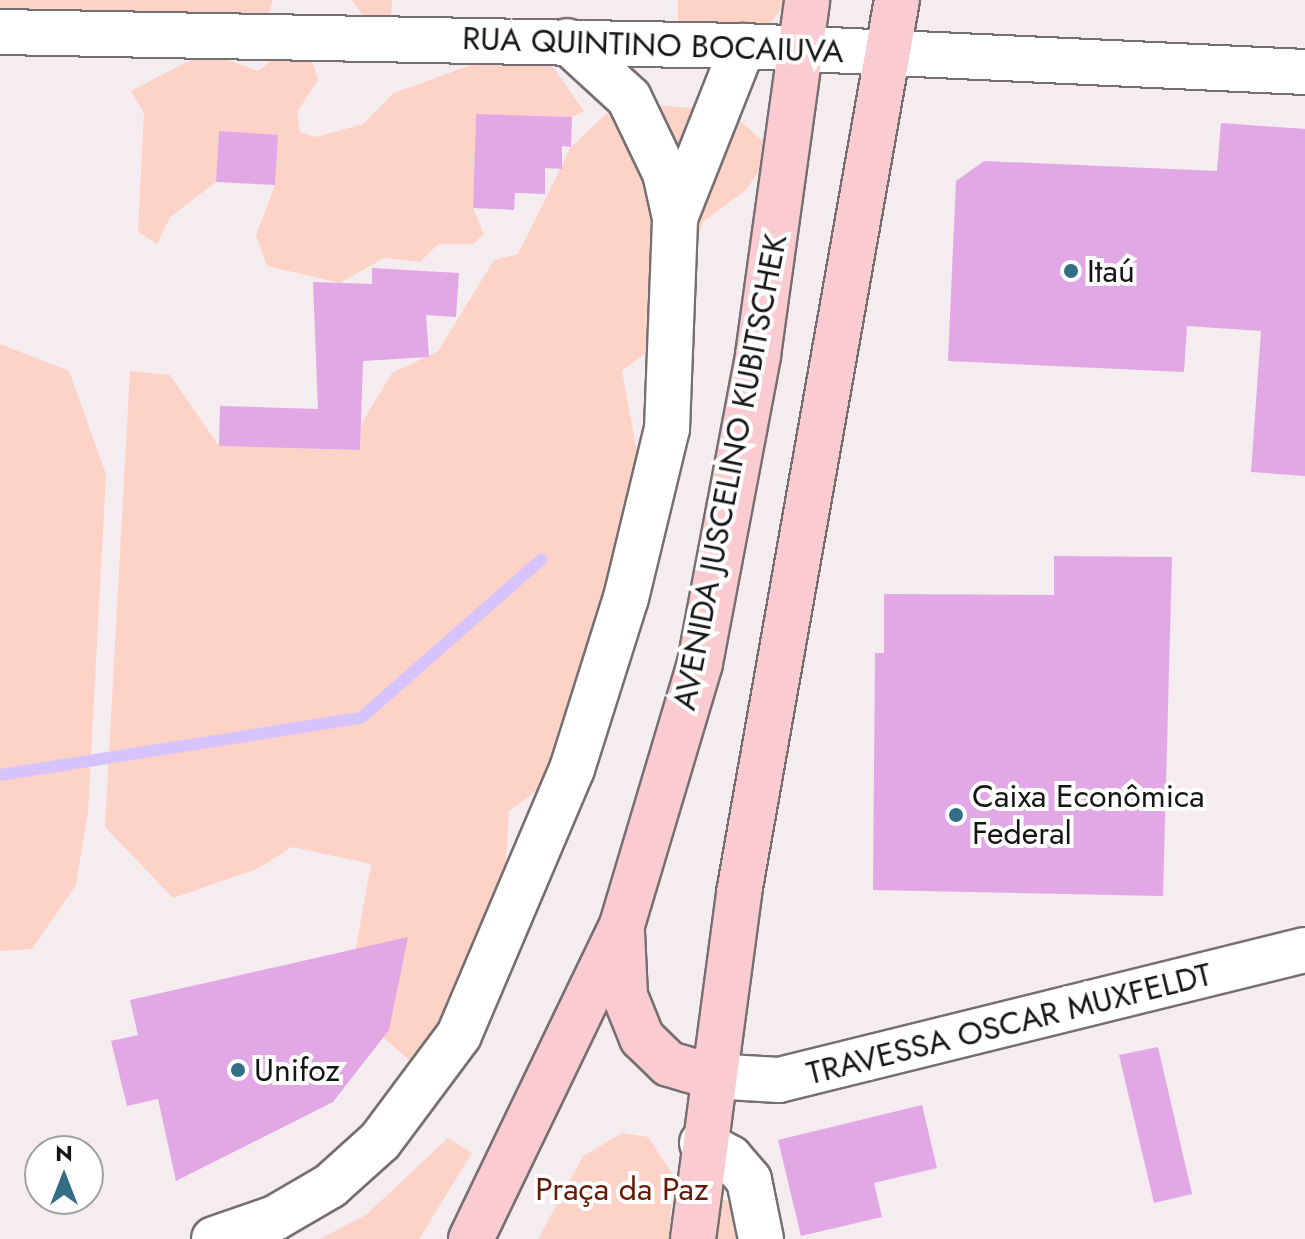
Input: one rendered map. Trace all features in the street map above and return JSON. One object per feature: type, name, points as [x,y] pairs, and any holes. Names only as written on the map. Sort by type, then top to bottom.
[{"type":"main road","name":"AVENIDA JUSCELINO KUBITSCHEK","points":[[471,1239],[622,925],[700,663],[758,355],[803,47],[807,0]]},
{"type":"main road","points":[[693,1239],[710,1076],[893,53],[897,0]]},
{"type":"main road","points":[[622,925],[625,996],[642,1038],[669,1064],[710,1076]]},
{"type":"street","name":"RUA QUINTINO BOCAIUVA","points":[[0,32],[803,47],[1305,72]]},
{"type":"street","points":[[214,1239],[303,1202],[380,1141],[459,1035],[509,932],[592,708],[654,489],[669,402],[675,218],[665,173],[629,98],[567,41]]},
{"type":"street","points":[[675,218],[743,46]]},
{"type":"street","name":"TRAVESSA OSCAR MUXFELDT","points":[[710,1076],[779,1080],[1305,950]]},
{"type":"street","points":[[702,1143],[730,1158],[749,1180],[761,1239]]},
{"type":"green space","points":[[0,0],[273,0],[267,19],[0,24]]},
{"type":"green space","points":[[352,0],[392,0],[391,19],[365,18]]},
{"type":"green space","points":[[678,0],[786,2],[761,37],[703,42],[678,20]]},
{"type":"green space","points":[[309,50],[318,80],[297,112],[300,132],[316,137],[363,124],[394,93],[504,53],[545,56],[584,111],[572,117],[476,114],[473,208],[484,234],[473,244],[438,244],[420,262],[384,258],[340,283],[267,266],[256,235],[275,185],[278,136],[219,131],[216,182],[170,217],[157,244],[138,232],[144,113],[131,91],[206,52],[258,71],[282,52]]},
{"type":"green space","points":[[654,105],[729,111],[773,150],[746,190],[703,222],[658,344],[622,371],[646,501],[566,769],[509,811],[502,925],[423,1072],[369,1025],[354,959],[371,864],[292,847],[257,869],[173,898],[105,827],[130,371],[170,375],[219,446],[360,450],[361,424],[392,373],[438,351],[494,260],[518,254],[571,147],[609,111]]},
{"type":"green space","points":[[0,344],[69,371],[106,474],[88,811],[76,885],[32,949],[0,951]]},
{"type":"green space","name":"Praça da Paz","points":[[622,1133],[648,1137],[673,1175],[669,1239],[538,1239],[583,1156]]},
{"type":"green space","points":[[448,1138],[472,1153],[419,1239],[320,1239],[367,1214]]},
{"type":"green space","points":[[719,1199],[736,1203],[746,1239],[705,1239]]},
{"type":"building","points":[[476,114],[572,117],[571,147],[562,146],[562,169],[545,168],[545,194],[515,193],[514,210],[473,208]]},
{"type":"building","name":"Itaú","points":[[1221,123],[1305,129],[1305,476],[1251,472],[1261,331],[1187,326],[1184,372],[948,361],[956,181],[984,161],[1217,171]]},
{"type":"building","points":[[219,131],[278,135],[275,185],[216,182]]},
{"type":"building","points":[[372,268],[459,273],[456,317],[426,315],[429,357],[363,361],[360,450],[219,446],[220,406],[318,409],[313,282],[372,284]]},
{"type":"building","points":[[1054,556],[1172,557],[1163,896],[873,890],[875,653],[884,653],[884,594],[1054,595]]},
{"type":"building","name":"Unifoz","points":[[408,937],[389,1030],[333,1102],[176,1181],[158,1099],[127,1106],[111,1041],[138,1035],[130,1000]]},
{"type":"building","points":[[1158,1047],[1192,1194],[1154,1203],[1119,1055]]},
{"type":"building","points":[[922,1105],[937,1168],[874,1183],[882,1217],[801,1236],[778,1140]]},
{"type":"waterway","points":[[0,775],[361,718],[541,560]]},
{"type":"place","name":"Itaú","points":[[1071,271]]},
{"type":"place","name":"Caixa Econômica Federal","points":[[956,815]]},
{"type":"place","name":"Unifoz","points":[[238,1070]]}]
